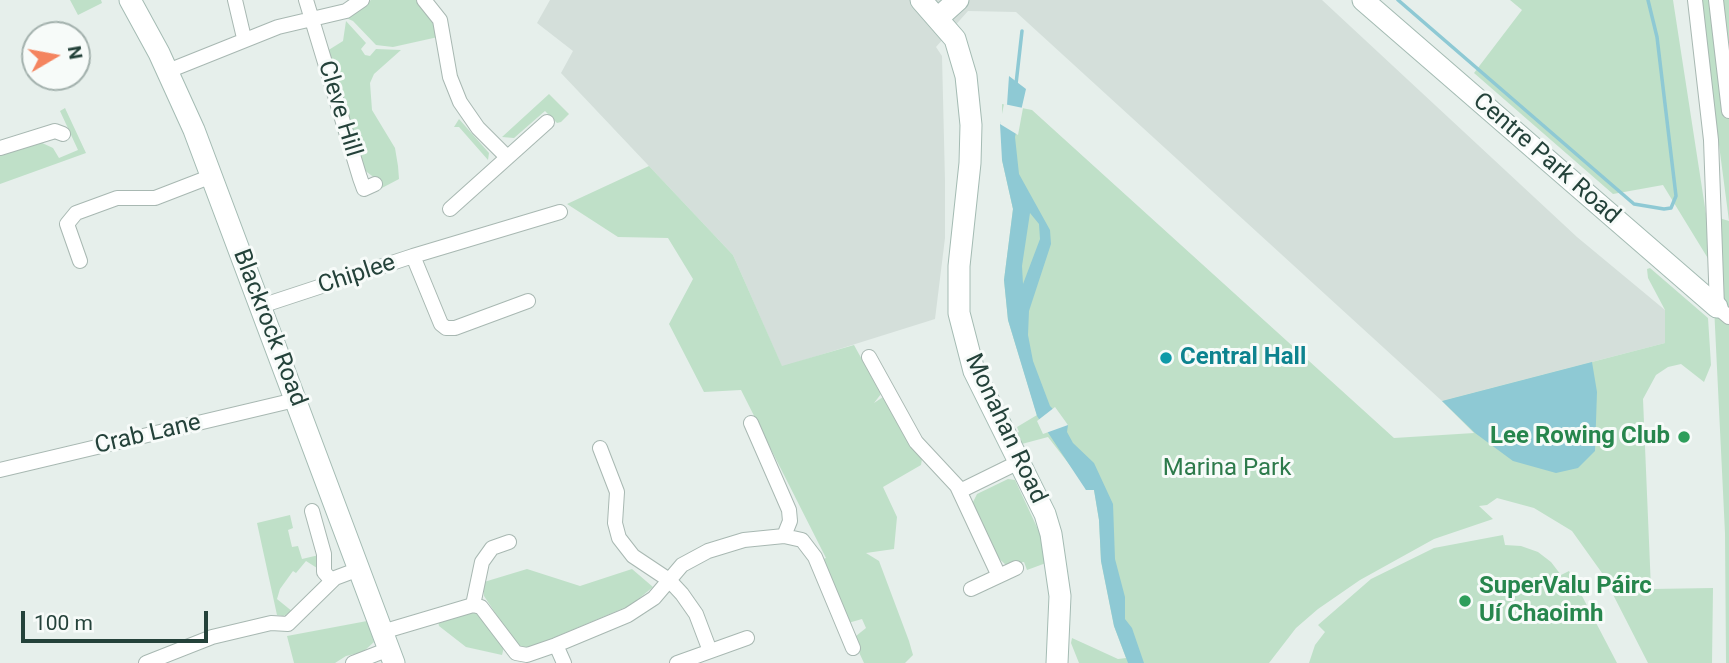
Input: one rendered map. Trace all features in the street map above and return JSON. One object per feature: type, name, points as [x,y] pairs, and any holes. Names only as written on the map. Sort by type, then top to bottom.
[{"type":"street","name":"Blackrock Road","points":[[130,0],[168,71],[212,176],[388,648]]},
{"type":"street","points":[[235,0],[244,38]]},
{"type":"street","name":"Cleve Hill","points":[[306,0],[364,189],[374,184]]},
{"type":"street","points":[[168,71],[244,38],[311,17],[346,11],[362,0]]},
{"type":"street","points":[[424,0],[440,20],[450,79],[460,102],[478,128],[507,157]]},
{"type":"street","name":"Monahan Road","points":[[921,0],[955,39],[963,62],[971,125],[958,278],[960,323],[974,371],[1045,514],[1056,556],[1060,596],[1057,663]]},
{"type":"street","points":[[939,18],[958,0]]},
{"type":"street","name":"Centre Park Road","points":[[1363,0],[1723,312]]},
{"type":"street","points":[[1695,0],[1711,140],[1723,312]]},
{"type":"street","points":[[1716,0],[1729,111]]},
{"type":"street","points":[[450,209],[547,122]]},
{"type":"street","points":[[0,148],[55,131],[63,134]]},
{"type":"street","points":[[80,261],[67,224],[76,213],[117,198],[155,198],[212,176]]},
{"type":"street","points":[[413,256],[560,212]]},
{"type":"street","name":"Chiplee","points":[[261,306],[413,256],[441,324],[446,328],[455,328],[528,301]]},
{"type":"street","points":[[869,357],[916,442],[945,470],[960,491],[999,576]]},
{"type":"street","name":"Crab Lane","points":[[0,470],[295,400]]},
{"type":"street","points":[[751,423],[789,510],[790,521],[784,536]]},
{"type":"street","points":[[600,448],[617,492],[615,523],[619,538],[632,556],[669,580],[696,614],[710,651]]},
{"type":"street","points":[[960,491],[1019,462]]},
{"type":"street","points":[[312,511],[324,554],[324,572],[332,581]]},
{"type":"street","points":[[353,663],[388,648],[447,610],[473,605],[481,607],[516,653],[527,656],[628,615],[654,598],[682,565],[725,545],[784,536],[797,538],[807,544],[820,566],[853,648]]},
{"type":"street","points":[[473,605],[482,562],[492,548],[509,542]]},
{"type":"street","points":[[971,589],[1016,568]]},
{"type":"street","points":[[146,663],[212,637],[271,623],[288,624],[332,581],[359,569]]},
{"type":"street","points":[[846,632],[861,625]]},
{"type":"street","points":[[677,663],[747,638]]},
{"type":"street","points":[[556,645],[564,663]]},
{"type":"shaded area","points":[[550,0],[1322,0],[1577,237],[1665,310],[1665,343],[1442,401],[1016,12],[968,11],[936,47],[942,56],[945,238],[935,319],[782,367],[733,255],[561,73],[573,51],[537,23]]},
{"type":"green space","points":[[70,0],[101,0],[102,3],[78,15]]},
{"type":"green space","points":[[371,0],[416,0],[434,21],[438,37],[393,47],[376,45],[353,21],[346,18]]},
{"type":"green space","points":[[1510,0],[1673,0],[1706,214],[1729,221],[1729,663],[1726,663],[1725,533],[1712,265],[1663,185],[1613,194],[1474,73],[1522,10]]},
{"type":"green space","points":[[1700,0],[1729,0],[1729,221]]},
{"type":"green space","points":[[346,21],[366,43],[361,49],[365,55],[370,56],[376,49],[401,50],[374,74],[370,83],[372,110],[395,148],[398,166],[399,179],[380,189],[376,179],[363,169],[327,51],[343,41]]},
{"type":"green space","points":[[549,94],[569,114],[561,122],[557,123],[545,111],[514,138],[502,137]]},
{"type":"green space","name":"Marina Park","points":[[1002,104],[1032,110],[1394,438],[1474,433],[1442,401],[1665,343],[1665,310],[1648,278],[1647,269],[1650,268],[1708,318],[1711,365],[1704,382],[1681,364],[1668,367],[1656,375],[1643,399],[1651,589],[1713,588],[1712,663],[1648,663],[1602,573],[1572,531],[1534,508],[1497,498],[1487,505],[1479,506],[1493,519],[1434,539],[1360,580],[1318,609],[1296,628],[1269,663],[1079,663],[1071,643],[1072,638],[1118,659],[1126,658],[1114,626],[1101,561],[1094,490],[1086,490],[1083,482],[1048,437],[1018,445],[1013,435],[1019,432],[1017,427],[1037,415],[1008,320],[1004,280],[1013,209],[1002,160]]},
{"type":"green space","points":[[65,108],[86,153],[0,184],[0,154],[40,142],[53,148],[59,158],[78,150],[60,111]]},
{"type":"green space","points":[[459,119],[489,153],[488,160],[459,127],[454,127]]},
{"type":"green space","points":[[649,166],[733,255],[782,366],[854,345],[881,394],[874,403],[883,397],[910,446],[922,459],[921,465],[883,487],[897,517],[894,549],[866,553],[879,561],[909,641],[913,655],[905,663],[864,663],[857,648],[856,636],[866,628],[862,619],[848,623],[823,559],[826,558],[741,390],[704,392],[669,324],[693,279],[668,238],[618,237],[567,204]]},
{"type":"green space","points":[[1008,479],[1015,480],[1042,538],[1046,563],[1027,570],[1024,562],[1006,565],[997,557],[972,504],[977,494]]},
{"type":"green space","points":[[290,515],[293,528],[288,530],[292,547],[298,546],[302,559],[319,555],[319,562],[317,568],[306,561],[296,573],[293,571],[280,589],[277,599],[293,612],[283,616],[277,615],[257,523]]},
{"type":"green space","name":"SuperValu Páirc Uí Chaoimh","points":[[1503,535],[1505,545],[1521,546],[1538,552],[1551,562],[1561,575],[1569,571],[1617,663],[1309,663],[1315,645],[1325,632],[1318,625],[1371,579],[1434,548]]},
{"type":"green space","points":[[527,569],[580,586],[632,569],[653,587],[631,605],[527,649],[518,647],[484,596],[484,582]]},
{"type":"green space","points":[[468,611],[479,613],[505,643],[502,655],[466,647],[439,626],[438,621]]},
{"type":"green space","points":[[367,621],[374,642],[363,652],[346,656],[335,663],[294,663],[287,636]]},
{"type":"water","points":[[1009,76],[1026,89],[1015,137],[1019,174],[1050,230],[1051,244],[1029,311],[1028,335],[1033,361],[1050,406],[1068,425],[1067,432],[1073,443],[1094,463],[1113,504],[1115,559],[1125,597],[1125,619],[1132,628],[1144,663],[1128,663],[1114,626],[1101,561],[1094,490],[1086,490],[1037,416],[1008,320],[1004,280],[1013,209],[1002,160],[1000,124],[1007,105]],"holes":[[[1030,213],[1039,224],[1040,239],[1023,284],[1022,266]]]},
{"type":"water","points":[[1592,362],[1597,392],[1595,451],[1578,468],[1556,473],[1513,461],[1475,433],[1442,401]]},
{"type":"pier","points":[[1004,104],[1023,108],[1018,135],[1000,124]]},
{"type":"pier","points":[[1055,407],[1068,425],[1043,434],[1037,421]]},
{"type":"waterway","points":[[1398,0],[1634,204],[1664,209],[1671,208],[1676,196],[1657,37],[1648,0]]},
{"type":"waterway","points":[[1016,84],[1022,31]]},
{"type":"place","name":"Central Hall","points":[[1166,358]]},
{"type":"place","name":"Lee Rowing Club","points":[[1684,437]]},
{"type":"place","name":"SuperValu Páirc Uí Chaoimh","points":[[1465,601]]}]
